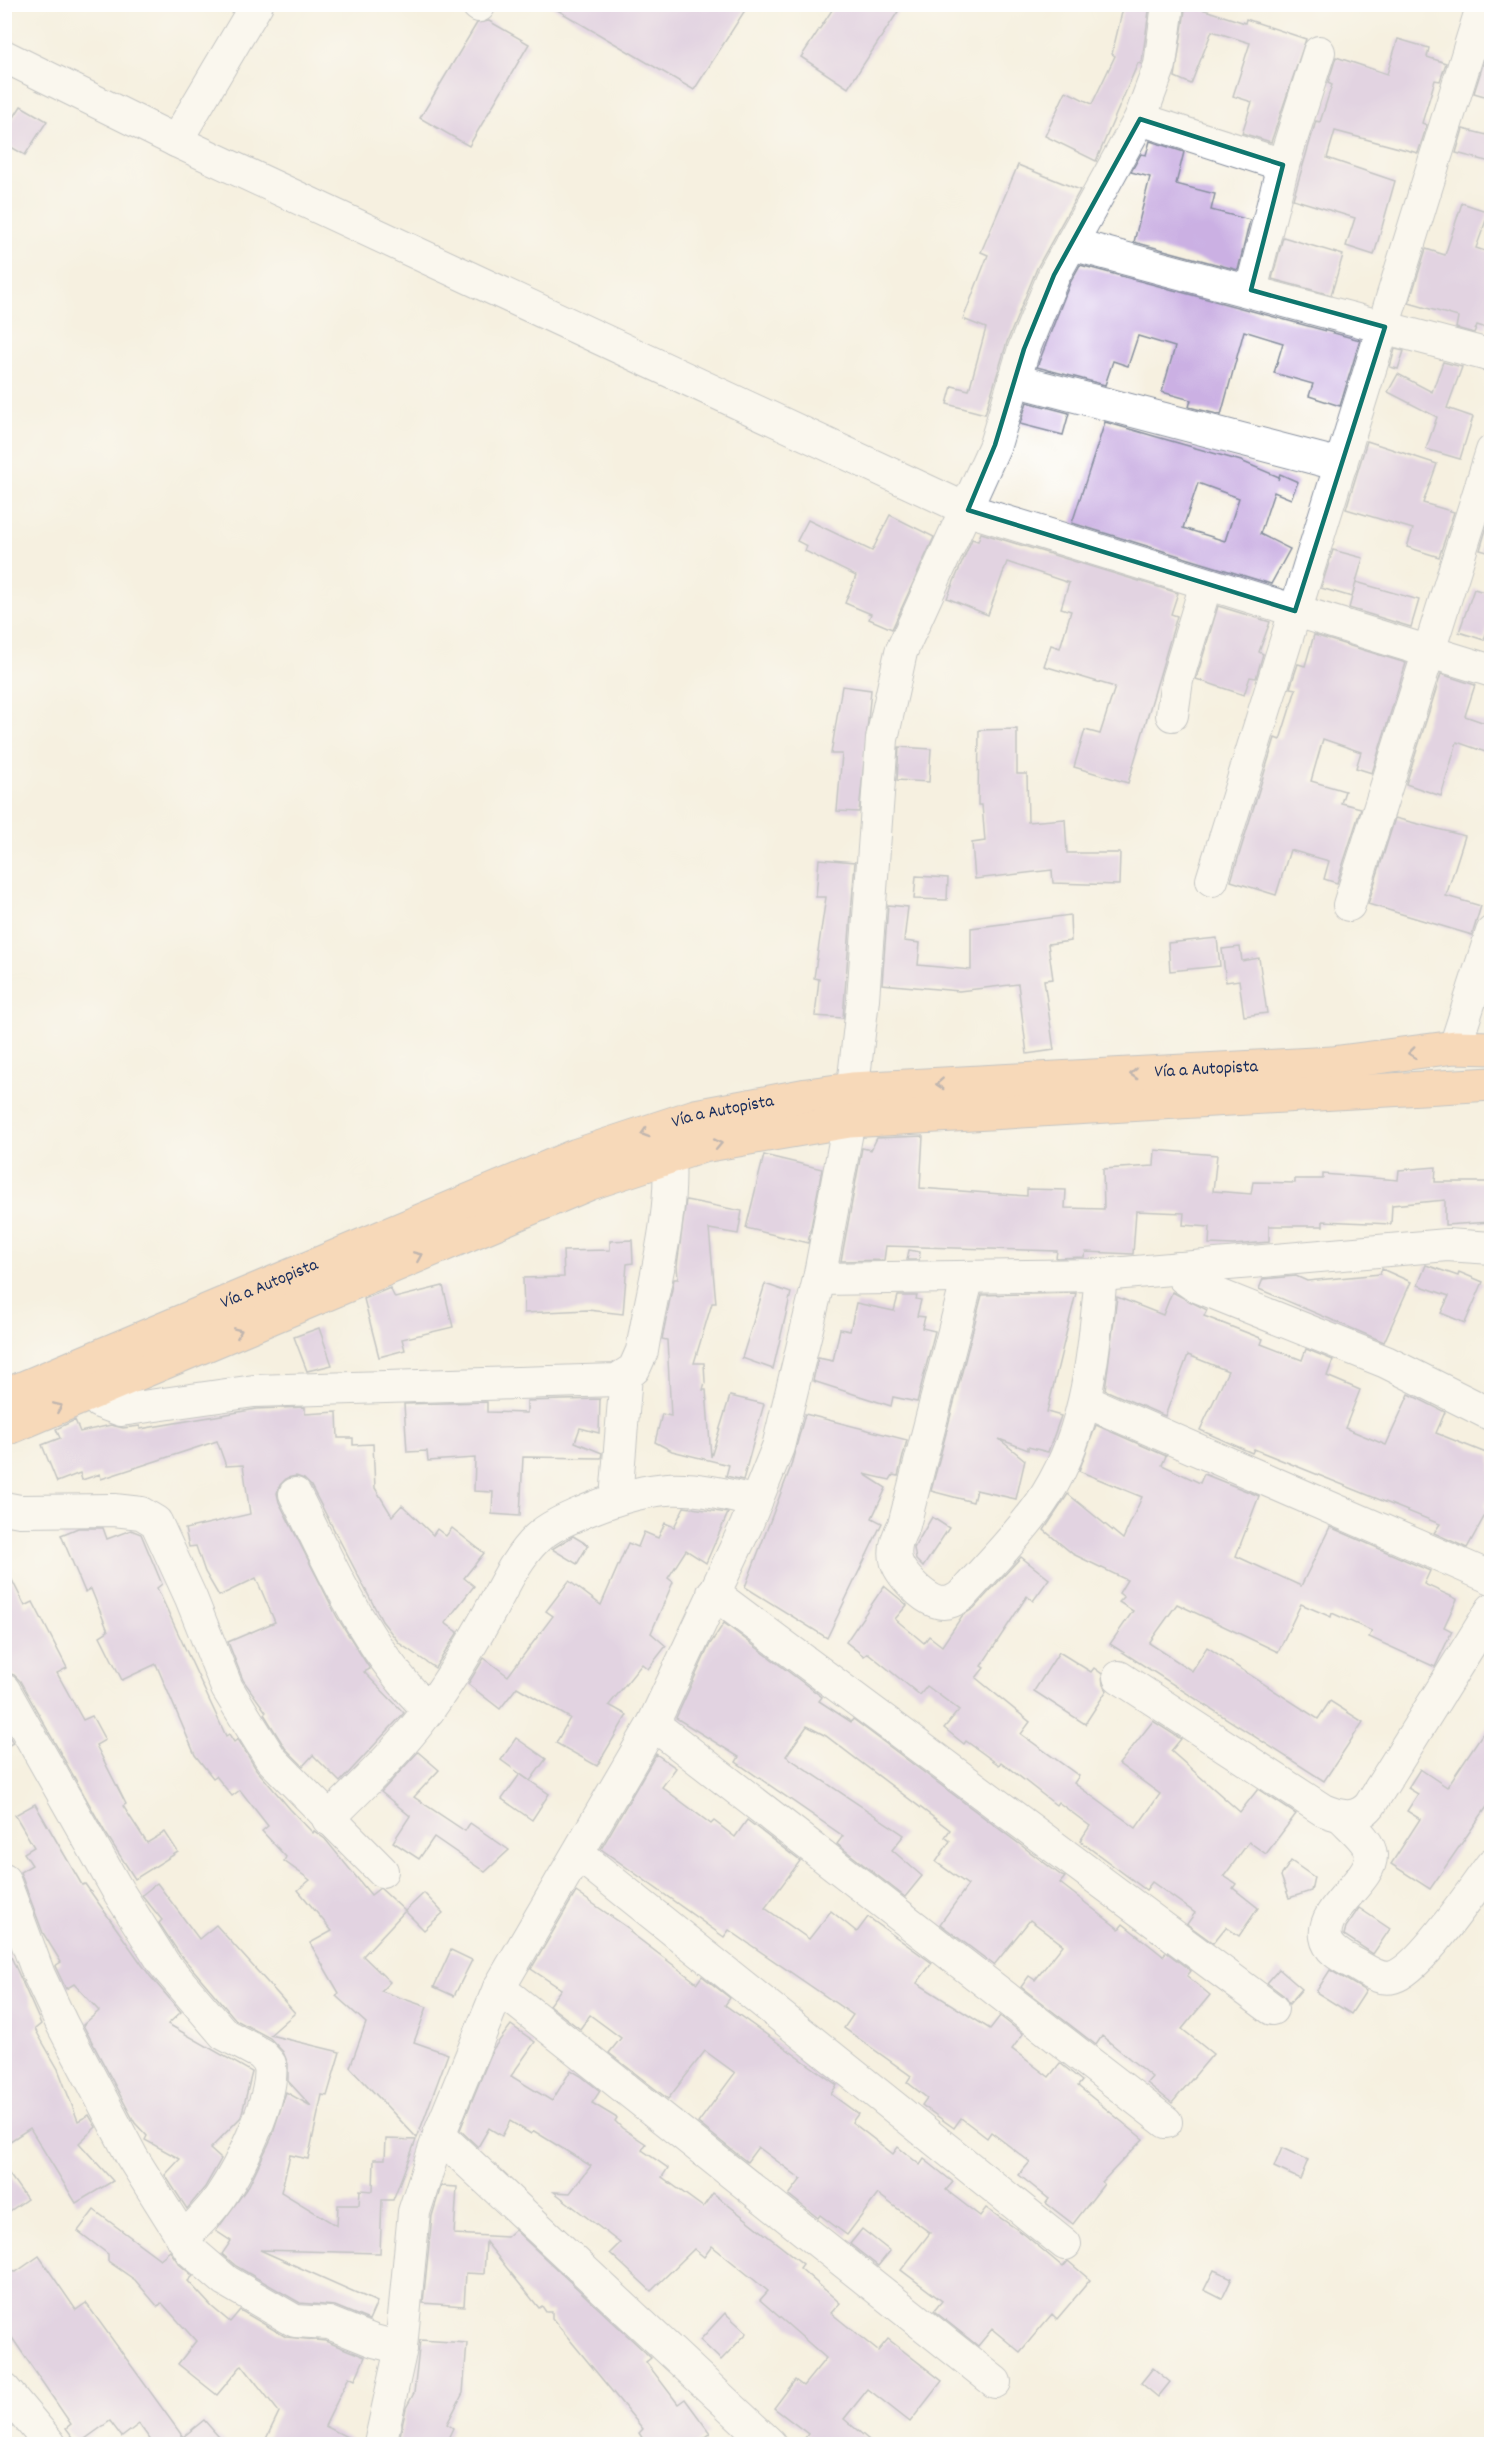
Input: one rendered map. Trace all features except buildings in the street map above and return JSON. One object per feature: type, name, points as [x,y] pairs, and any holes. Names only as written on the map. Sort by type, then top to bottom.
[{"type":"highway","name":"Vía a Autopista","points":[[4,1396],[577,1155],[695,1116],[852,1089],[1332,1063],[1455,1047],[1491,1048]]},
{"type":"highway","name":"Vía a Autopista","points":[[4,1430],[588,1184],[703,1146],[849,1121],[1491,1084]]},
{"type":"street","points":[[176,141],[256,4]]},
{"type":"street","points":[[380,2445],[401,2348],[414,2212],[439,2135],[499,1988],[653,1724],[756,1502],[778,1448],[819,1280],[849,1121],[863,999],[882,739],[901,652],[968,510],[995,446],[1014,380],[1054,275],[1140,119],[1160,64],[1168,4]]},
{"type":"street","points":[[1212,880],[1385,327],[1483,4]]},
{"type":"street","points":[[1251,290],[1283,165],[1319,52]]},
{"type":"street","points":[[4,56],[176,141],[968,510],[1491,671]]},
{"type":"street","points":[[1140,119],[1283,165]]},
{"type":"street","points":[[1071,244],[1251,290],[1491,356]]},
{"type":"street","points":[[1014,380],[1341,465]]},
{"type":"street","points":[[1349,905],[1491,451]]},
{"type":"street","points":[[1172,715],[1177,680],[1206,584]]},
{"type":"street","points":[[1455,1047],[1491,932]]},
{"type":"street","points":[[92,1393],[99,1402],[121,1410],[254,1391],[617,1380],[634,1369],[642,1351],[667,1218],[670,1186],[669,1158]]},
{"type":"street","points":[[819,1280],[1101,1275],[1447,1245],[1491,1248]]},
{"type":"street","points":[[1177,1268],[1184,1278],[1194,1285],[1386,1362],[1491,1414]]},
{"type":"street","points":[[968,1277],[904,1525],[895,1546],[902,1576],[931,1602],[949,1603],[961,1596],[1022,1527],[1054,1482],[1077,1431],[1085,1401],[1091,1372],[1101,1275]]},
{"type":"street","points":[[616,1499],[626,1376]]},
{"type":"street","points":[[1085,1401],[1491,1578]]},
{"type":"street","points":[[328,1819],[429,1710],[474,1641],[515,1567],[536,1539],[553,1526],[616,1499],[650,1489],[685,1486],[719,1491],[756,1502]]},
{"type":"street","points":[[296,1494],[345,1594],[376,1647],[403,1685],[429,1710]]},
{"type":"street","points":[[4,1508],[20,1511],[114,1510],[141,1513],[156,1522],[191,1598],[227,1688],[271,1759],[382,1871]]},
{"type":"street","points":[[713,1593],[1272,2008]]},
{"type":"street","points":[[1341,1816],[1363,1814],[1370,1805],[1491,1610]]},
{"type":"street","points":[[1119,1677],[1323,1809],[1341,1816],[1370,1847],[1371,1857],[1368,1868],[1328,1923],[1326,1937],[1332,1950],[1377,1976],[1392,1978],[1408,1968],[1443,1931],[1491,1864]]},
{"type":"street","points":[[4,1690],[118,1891],[164,1964],[215,2025],[237,2043],[261,2054],[270,2064],[269,2089],[249,2144],[220,2198],[183,2240]]},
{"type":"street","points":[[653,1724],[1166,2122]]},
{"type":"street","points":[[578,1854],[1065,2244]]},
{"type":"street","points":[[4,1880],[39,1975],[62,2024],[132,2157],[191,2251],[226,2281],[295,2321],[329,2323],[374,2342],[401,2348]]},
{"type":"street","points":[[499,1988],[995,2382]]},
{"type":"street","points":[[439,2135],[770,2445]]},
{"type":"street","points":[[4,2389],[50,2445]]},
{"type":"highlighted area","points":[[1140,119],[1283,165],[1251,290],[1385,327],[1295,611],[968,510],[995,445],[1024,349],[1054,275]]}]
